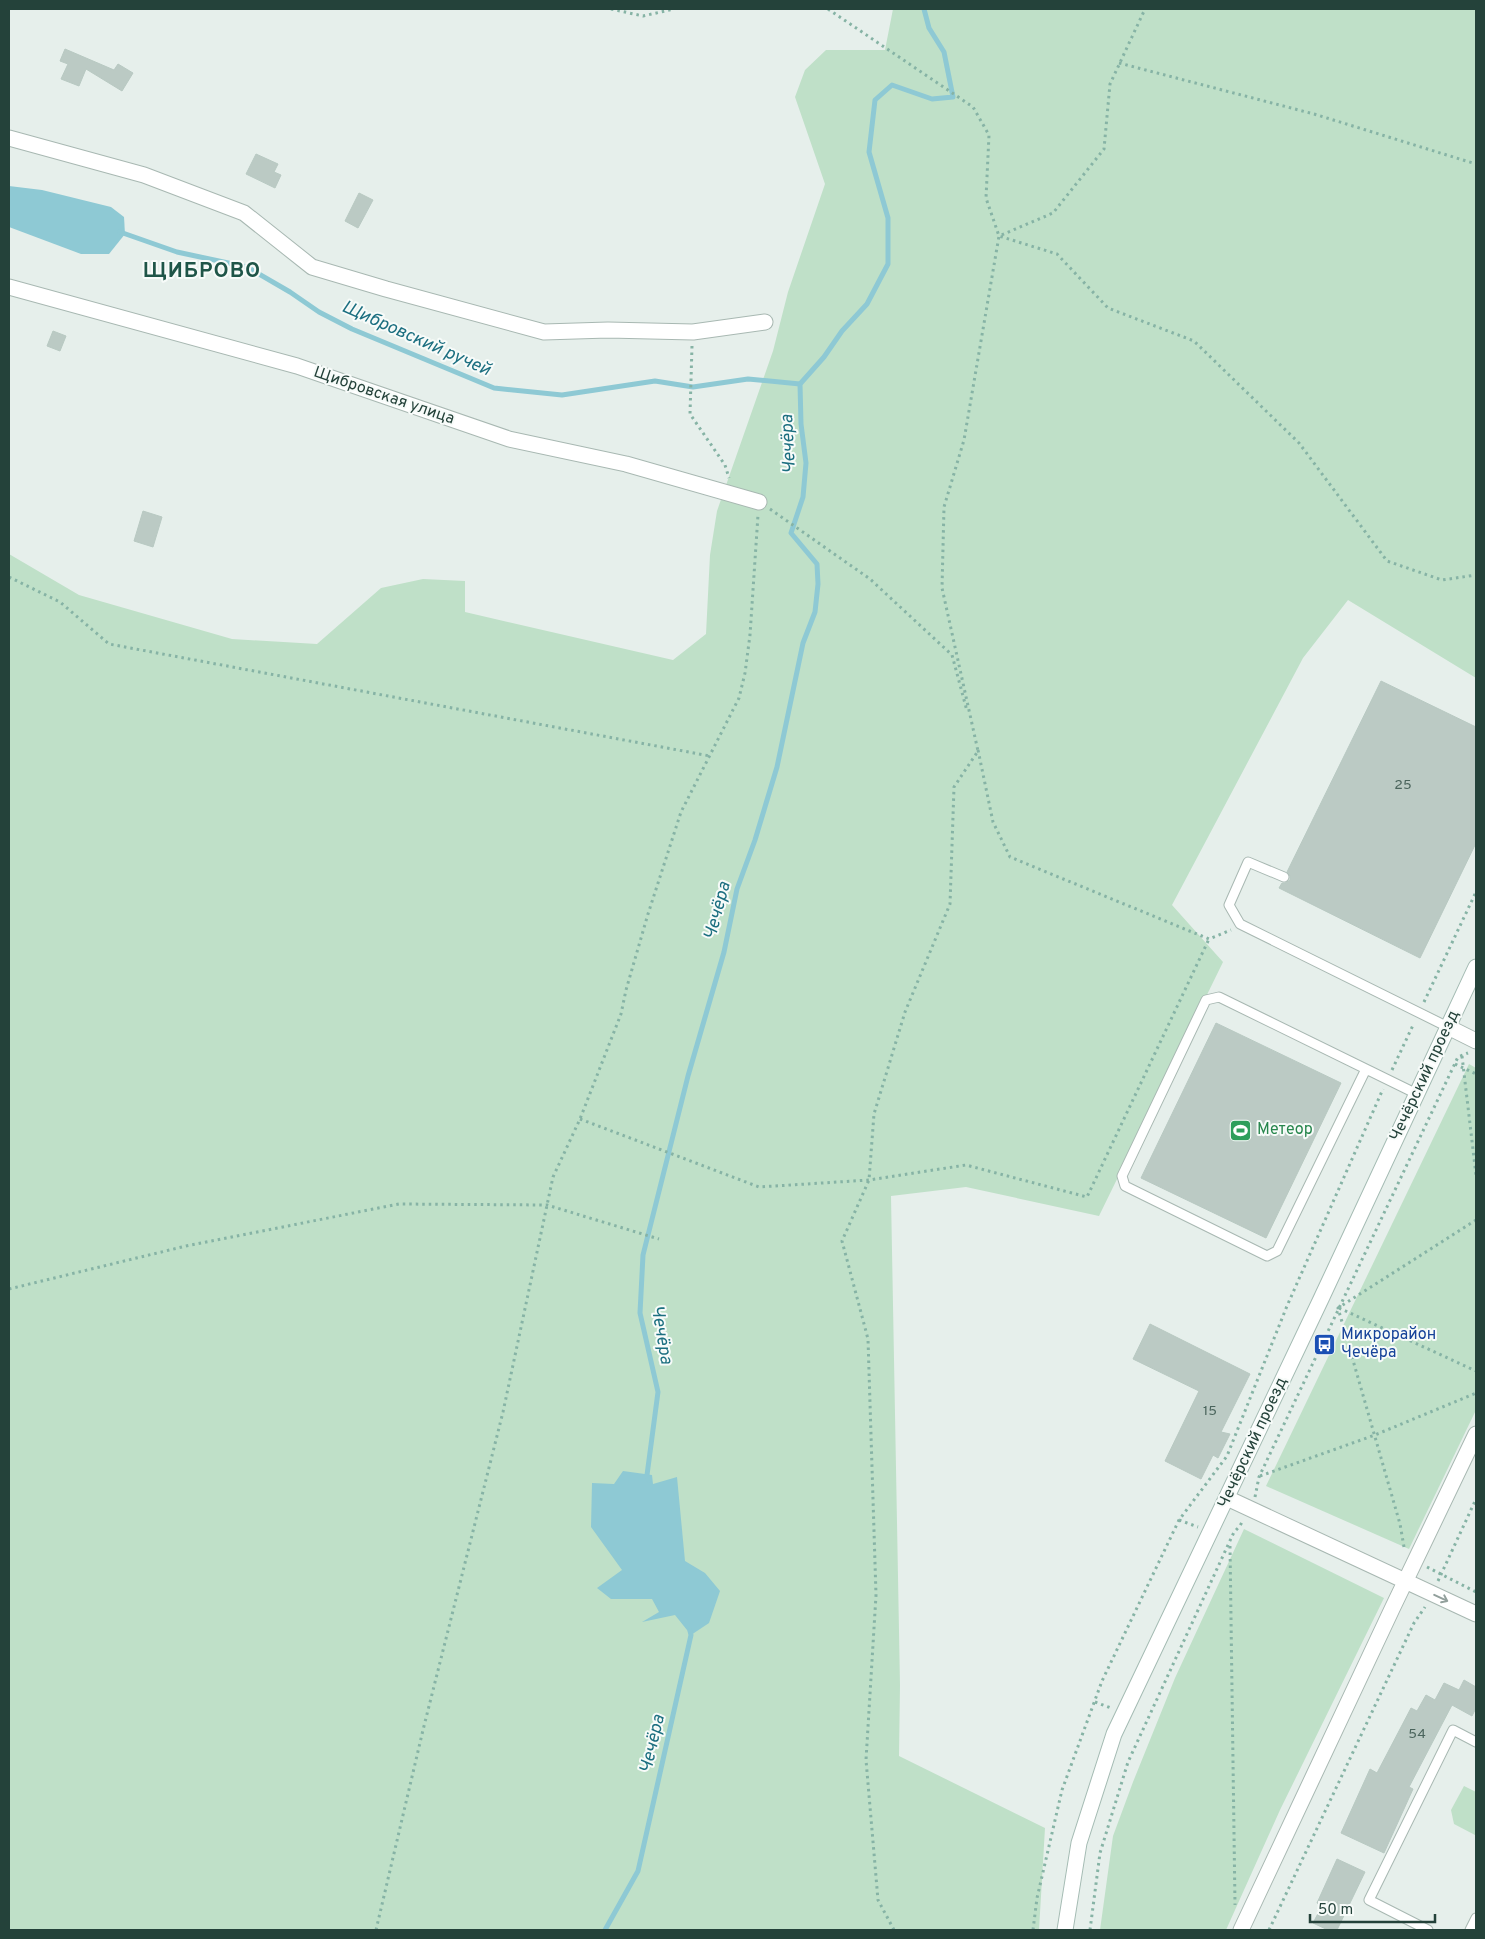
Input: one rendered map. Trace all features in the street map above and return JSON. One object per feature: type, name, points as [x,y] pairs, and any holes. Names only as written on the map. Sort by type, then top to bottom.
[{"type":"street","points":[[9,138],[144,175],[244,213],[312,267],[386,290],[544,332],[608,330],[693,332],[765,322]]},
{"type":"street","name":"Щибровская улица","points":[[9,287],[298,366],[509,439],[626,464],[759,502]]},
{"type":"street","name":"Чечёрский проезд","points":[[1065,1930],[1078,1844],[1114,1734],[1476,967]]},
{"type":"street","points":[[1448,1026],[1475,1040]]},
{"type":"street","points":[[1241,1930],[1476,1434]]},
{"type":"street","points":[[1227,1498],[1476,1614]]},
{"type":"lane","points":[[1284,877],[1248,862],[1229,905],[1240,924],[1448,1026]]},
{"type":"lane","points":[[1366,1069],[1277,1251],[1267,1256],[1125,1186],[1122,1176],[1206,1000],[1219,996],[1387,1079],[1416,1094]]},
{"type":"lane","points":[[1428,1930],[1369,1900],[1453,1730],[1476,1742]]},
{"type":"lane","points":[[1470,1930],[1476,1918]]},
{"type":"path","points":[[611,9],[643,16],[674,9]]},
{"type":"path","points":[[828,9],[973,107],[990,135],[986,198],[1000,236],[964,440],[944,506],[942,588],[993,822],[1010,857],[1208,939],[1226,933],[1240,924]]},
{"type":"path","points":[[1000,236],[1053,213],[1104,148],[1110,84],[1145,9]]},
{"type":"path","points":[[1120,63],[1314,114],[1476,164]]},
{"type":"path","points":[[1000,236],[1057,254],[1108,308],[1194,341],[1299,443],[1387,561],[1442,580],[1476,575]]},
{"type":"path","points":[[693,332],[690,414],[725,466],[735,495]]},
{"type":"path","points":[[376,1930],[423,1730],[503,1412],[553,1177],[580,1119],[621,1014],[645,924],[681,812],[739,698],[745,674],[750,635],[759,502]]},
{"type":"path","points":[[776,513],[870,579],[952,655],[978,752],[954,787],[950,904],[904,1012],[874,1114],[869,1180],[842,1241],[868,1339],[876,1595],[866,1760],[878,1900],[894,1930]]},
{"type":"path","points":[[9,577],[60,602],[109,644],[710,756]]},
{"type":"path","points":[[1033,1930],[1037,1898],[1062,1790],[1102,1681],[1180,1520],[1227,1456],[1286,1306],[1387,1079],[1476,892]]},
{"type":"path","points":[[580,1119],[759,1188],[869,1180],[966,1165],[1087,1197],[1208,939]]},
{"type":"path","points":[[1090,1930],[1100,1853],[1128,1762],[1234,1532],[1240,1526],[1257,1492],[1260,1477],[1338,1308],[1458,1057],[1468,1054],[1475,1040]]},
{"type":"path","points":[[1462,1056],[1465,1068],[1476,1175]]},
{"type":"path","points":[[1455,1064],[1476,1074]]},
{"type":"path","points":[[9,1289],[186,1246],[399,1204],[547,1205],[659,1239]]},
{"type":"path","points":[[1338,1308],[1476,1220]]},
{"type":"path","points":[[1338,1308],[1476,1371]]},
{"type":"path","points":[[1338,1308],[1400,1524]]},
{"type":"path","points":[[1260,1477],[1375,1435],[1476,1393]]},
{"type":"path","points":[[1269,1930],[1414,1623],[1433,1594],[1476,1499]]},
{"type":"path","points":[[1230,1544],[1235,1910]]},
{"type":"green space","points":[[893,9],[1476,9],[1476,678],[1348,600],[1303,658],[1172,905],[1223,962],[1099,1216],[966,1187],[891,1196],[900,1685],[899,1756],[1045,1828],[1039,1930],[9,1930],[9,554],[79,595],[232,639],[317,644],[381,588],[423,579],[465,581],[465,612],[673,660],[706,634],[710,555],[717,511],[773,351],[788,292],[825,184],[795,97],[805,70],[826,50],[885,50]]},
{"type":"green space","points":[[1469,1064],[1476,1068],[1476,1410],[1409,1549],[1266,1486]]},
{"type":"green space","points":[[1244,1529],[1384,1598],[1280,1810],[1226,1930],[1100,1930],[1113,1836],[1175,1678]]},
{"type":"green space","points":[[1464,1786],[1476,1792],[1475,1835],[1454,1824],[1451,1810]]},
{"type":"water","points":[[9,186],[42,190],[111,207],[124,217],[125,234],[109,254],[81,254],[9,227]]},
{"type":"water","points":[[623,1471],[652,1475],[653,1484],[677,1477],[685,1561],[705,1573],[720,1591],[709,1623],[691,1635],[675,1615],[642,1622],[659,1612],[652,1599],[611,1599],[597,1588],[622,1570],[591,1527],[592,1483],[614,1484]]},
{"type":"building","points":[[65,49],[114,70],[118,64],[133,73],[122,91],[86,69],[79,86],[61,79],[68,64],[60,61]]},
{"type":"building","points":[[256,154],[278,164],[274,172],[281,175],[275,188],[246,174]]},
{"type":"building","points":[[359,193],[373,200],[358,228],[345,221]]},
{"type":"building","points":[[53,331],[66,336],[60,351],[47,346]]},
{"type":"building","points":[[143,511],[162,517],[153,547],[134,541]]},
{"type":"building","points":[[1381,681],[1476,727],[1476,843],[1420,958],[1279,888],[1282,883],[1290,880],[1287,872]]},
{"type":"building","name":"Метеор","points":[[1216,1023],[1341,1083],[1266,1238],[1141,1178]]},
{"type":"building","points":[[1150,1324],[1250,1374],[1221,1432],[1230,1434],[1218,1458],[1213,1455],[1201,1479],[1165,1461],[1199,1391],[1133,1359]]},
{"type":"building","points":[[1464,1680],[1476,1687],[1476,1708],[1472,1716],[1452,1705],[1409,1787],[1413,1789],[1384,1853],[1341,1833],[1370,1769],[1377,1773],[1411,1708],[1417,1711],[1426,1695],[1435,1700],[1444,1683],[1459,1690]]},
{"type":"building","points":[[1337,1859],[1365,1872],[1337,1930],[1328,1930],[1313,1923],[1322,1906],[1317,1903]]},
{"type":"waterway","name":"Чечёра","points":[[649,1480],[647,1475],[658,1392],[640,1313],[643,1255],[688,1076],[724,952],[737,889],[755,840],[777,767],[803,643],[815,612],[818,584],[817,564],[791,533],[803,497],[806,463],[801,424],[800,384],[824,357],[842,331],[867,304],[888,264],[888,218],[869,152],[875,100],[892,85],[932,99],[953,97],[944,52],[929,28],[924,9]]},
{"type":"waterway","name":"Щибровский ручей","points":[[120,232],[177,252],[247,267],[290,292],[319,312],[352,329],[494,388],[562,395],[655,381],[693,387],[748,379],[800,384]]},
{"type":"waterway","name":"Чечёра","points":[[605,1930],[638,1871],[691,1635],[690,1631]]},
{"type":"place","name":"Метеор","points":[[1241,1130]]},
{"type":"place","name":"Микрорайон Чечёра","points":[[1325,1344]]},
{"type":"district","name":"ЩИБРОВО","points":[[202,271]]}]
